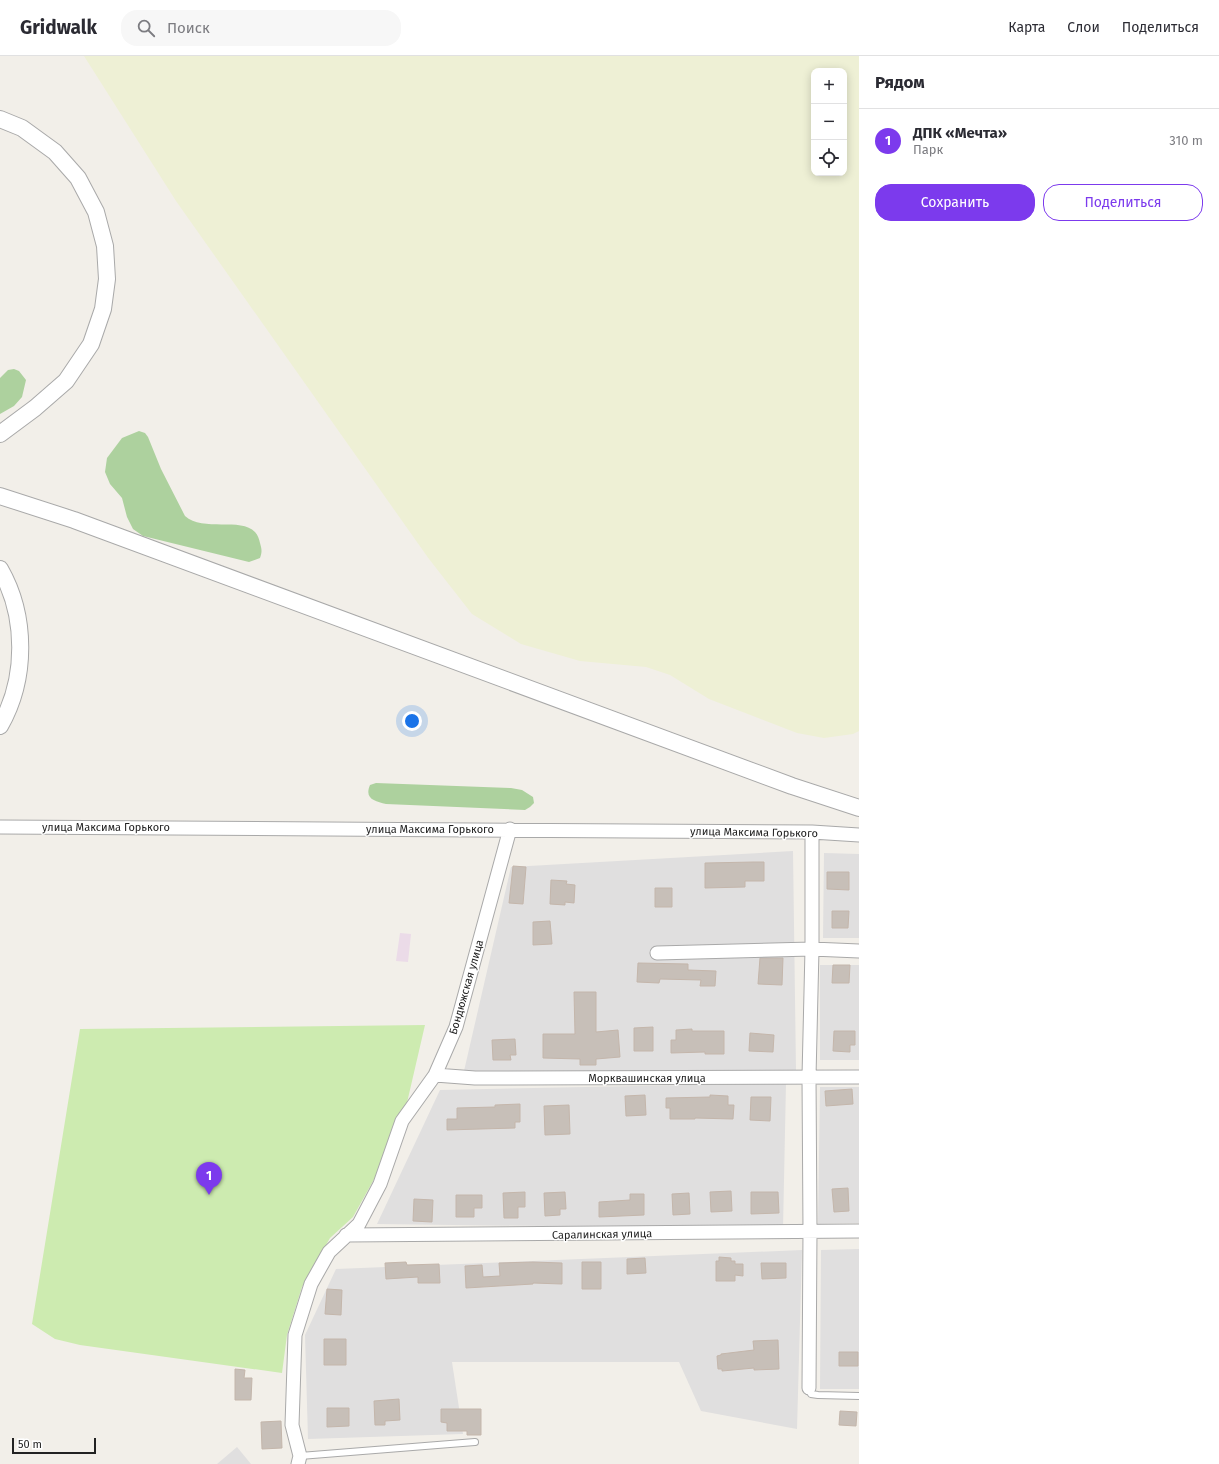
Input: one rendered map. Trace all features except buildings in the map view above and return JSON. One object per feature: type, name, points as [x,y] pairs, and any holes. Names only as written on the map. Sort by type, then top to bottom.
[{"type":"street","points":[[0,119],[22,128],[55,152],[78,178],[96,212],[105,246],[107,279],[102,309],[90,344],[66,381],[35,408],[0,434]]},
{"type":"street","points":[[0,496],[74,520],[792,786],[859,808]]},
{"type":"street","points":[[0,569],[7,581],[17,614],[21,648],[17,683],[6,716],[0,726]]},
{"type":"street","name":"улица Максима Горького","points":[[0,827],[510,829],[812,832],[859,835]]},
{"type":"street","name":"Бондюжская улица","points":[[299,1460],[292,1425],[295,1335],[311,1284],[329,1252],[359,1224],[380,1184],[402,1121],[435,1075],[456,1027],[510,829]]},
{"type":"street","points":[[809,1388],[809,1078],[812,949],[812,832]]},
{"type":"street","points":[[657,953],[812,949],[859,951]]},
{"type":"street","name":"Морквашинская улица","points":[[435,1075],[475,1078],[859,1077]]},
{"type":"street","name":"Саралинская улица","points":[[346,1235],[859,1231]]},
{"type":"lane","points":[[809,1388],[811,1394],[859,1396]]},
{"type":"lane","points":[[299,1460],[475,1442]]},
{"type":"shaded area","points":[[793,851],[796,1071],[464,1071],[511,867]]},
{"type":"shaded area","points":[[824,853],[859,854],[859,938],[823,938]]},
{"type":"shaded area","points":[[400,933],[411,934],[408,962],[396,961]]},
{"type":"shaded area","points":[[820,965],[859,965],[859,1060],[820,1060]]},
{"type":"shaded area","points":[[786,1083],[783,1229],[377,1224],[440,1090]]},
{"type":"shaded area","points":[[820,1087],[859,1087],[859,1223],[818,1224]]},
{"type":"shaded area","points":[[859,1249],[859,1389],[820,1389],[821,1250]]},
{"type":"shaded area","points":[[802,1250],[797,1429],[701,1411],[679,1362],[452,1362],[463,1434],[308,1439],[305,1335],[336,1269]]},
{"type":"shaded area","points":[[237,1447],[251,1464],[217,1464]]},
{"type":"green space","points":[[84,56],[859,56],[859,731],[853,734],[824,738],[797,733],[709,699],[670,675],[646,667],[580,661],[521,644],[472,614],[429,559],[176,201]]},
{"type":"green space","points":[[14,369],[19,371],[26,380],[22,397],[14,406],[0,414],[0,378],[8,370]]},
{"type":"green space","points":[[139,431],[145,433],[148,437],[161,469],[185,516],[193,521],[202,523],[241,525],[249,528],[257,534],[261,549],[260,558],[249,562],[143,536],[133,529],[127,517],[122,498],[110,484],[105,472],[107,458],[122,438]]},
{"type":"green space","points":[[376,783],[511,788],[522,790],[533,797],[534,803],[525,810],[386,804],[372,799],[368,793],[370,785]]},
{"type":"green space","points":[[425,1025],[406,1107],[393,1125],[378,1172],[353,1217],[330,1238],[302,1287],[287,1335],[282,1373],[80,1345],[55,1339],[32,1324],[80,1029]]},
{"type":"place","name":"ДПК «Мечта»","points":[[209,1195]]}]
